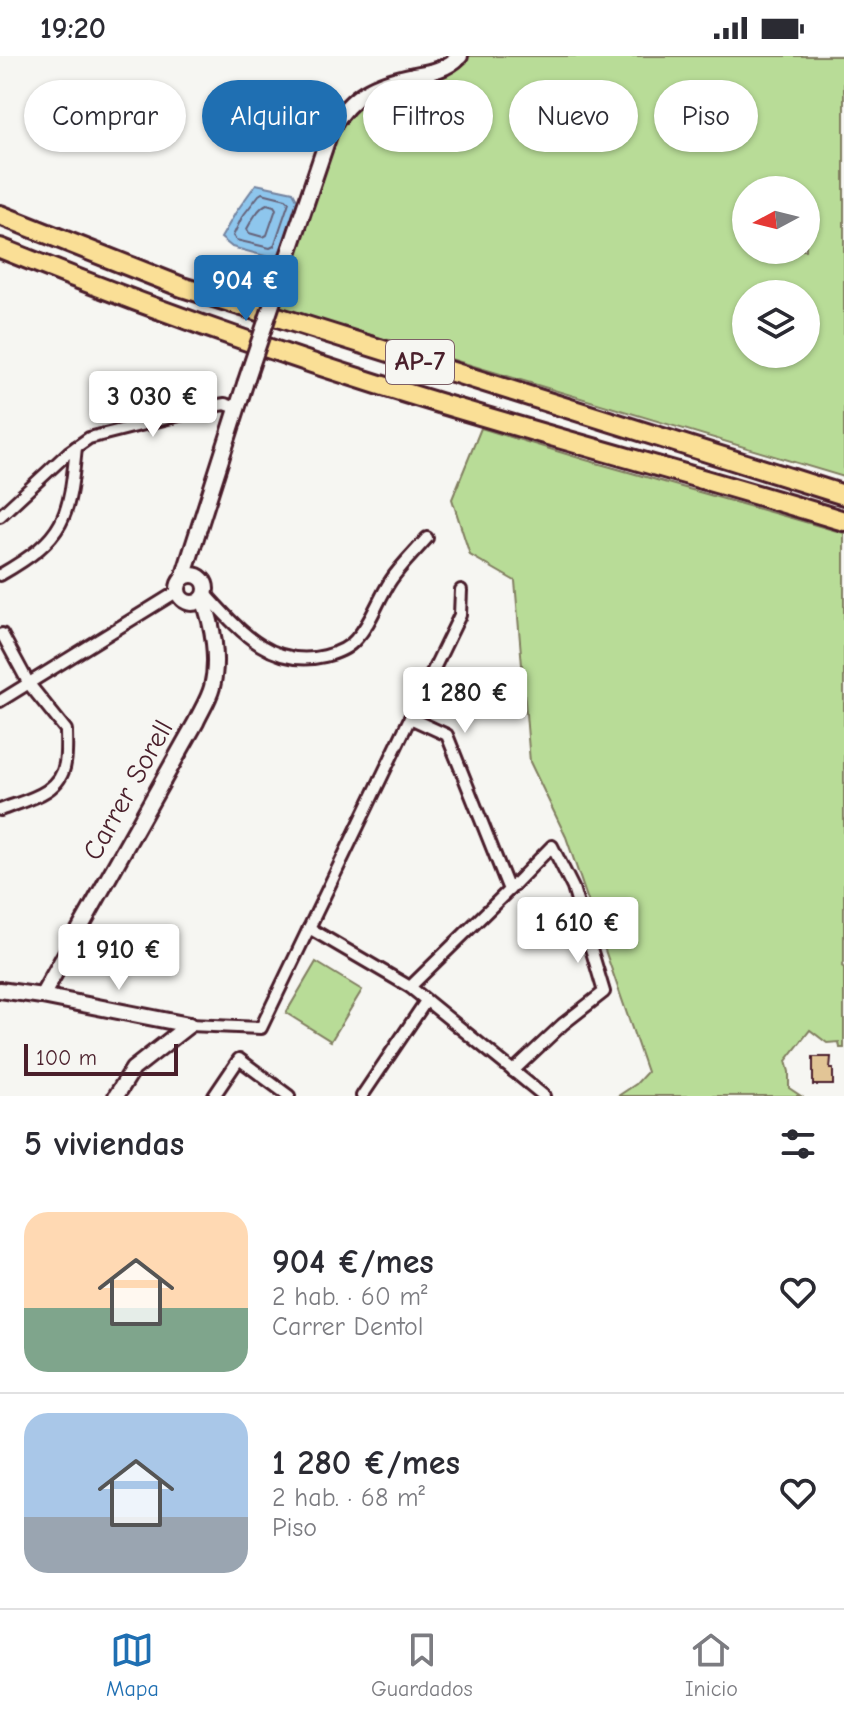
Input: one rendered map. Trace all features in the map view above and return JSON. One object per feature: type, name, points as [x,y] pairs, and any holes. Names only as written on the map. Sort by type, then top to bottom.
[{"type":"highway","name":"AP-7","points":[[0,215],[182,287],[844,495]]},
{"type":"highway","name":"AP-7","points":[[0,248],[112,293],[364,380],[844,521]]},
{"type":"street","points":[[194,543],[201,577],[206,585],[204,596],[195,603],[182,599],[181,584],[194,543],[237,408],[331,129],[350,103],[376,85],[436,71],[447,67],[460,56]]},
{"type":"street","points":[[0,516],[89,438],[219,405],[237,408]]},
{"type":"street","points":[[0,575],[44,547],[62,524],[72,491],[73,449]]},
{"type":"street","points":[[53,467],[66,466],[73,476]]},
{"type":"street","points":[[204,596],[236,626],[277,655],[301,660],[332,655],[355,641],[390,581],[427,538]]},
{"type":"street","points":[[0,701],[192,574],[201,577]]},
{"type":"street","points":[[0,990],[189,1025],[261,1028],[460,615],[461,590]]},
{"type":"street","name":"Carrer Sorell","points":[[42,996],[196,722],[212,688],[215,658],[204,596]]},
{"type":"street","points":[[0,635],[29,684],[66,730],[65,766],[56,785],[0,810]]},
{"type":"street","points":[[410,718],[447,735],[509,890]]},
{"type":"street","points":[[410,987],[552,846],[573,888],[604,992],[563,1024],[513,1071]]},
{"type":"street","points":[[309,928],[410,987],[544,1096]]},
{"type":"street","points":[[362,1096],[426,1001]]},
{"type":"street","points":[[116,1096],[133,1069],[189,1025]]},
{"type":"street","points":[[214,1096],[239,1059],[289,1096]]},
{"type":"green space","points":[[467,56],[844,56],[844,477],[277,307],[329,152],[347,152],[347,114],[363,101],[363,152],[493,152],[493,80],[410,80]]},
{"type":"green space","points":[[481,428],[844,533],[844,1048],[840,1048],[839,1042],[827,1043],[810,1030],[786,1061],[789,1088],[801,1096],[618,1096],[647,1072],[566,837],[530,762],[515,581],[470,555],[452,499]]},
{"type":"green space","points":[[316,962],[362,990],[331,1041],[286,1013]]},
{"type":"water","points":[[256,184],[293,192],[298,201],[278,257],[232,247],[221,238]]},
{"type":"building","points":[[813,1057],[831,1057],[833,1085],[813,1085]]}]
